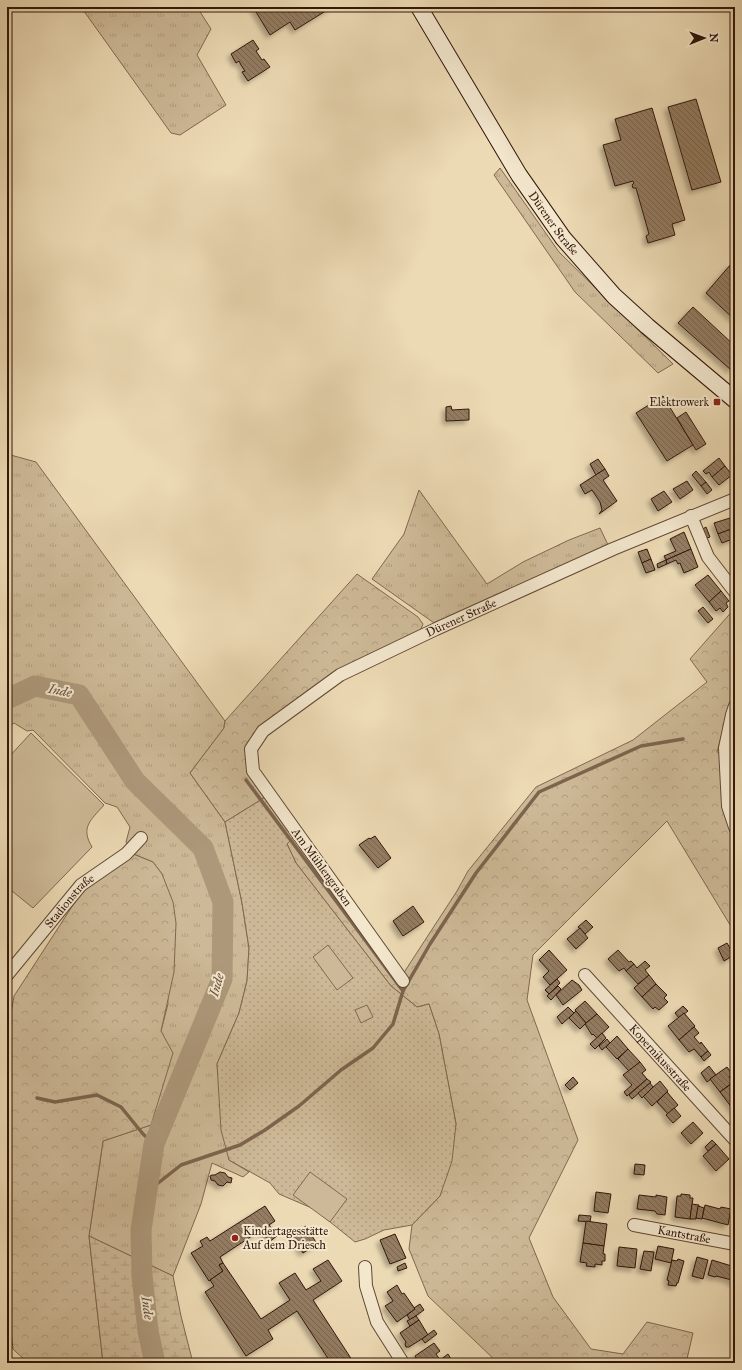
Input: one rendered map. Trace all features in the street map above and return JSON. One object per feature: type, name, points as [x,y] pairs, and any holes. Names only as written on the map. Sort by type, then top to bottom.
[{"type":"street","name":"Dürener Straße","points":[[419,7],[519,175],[564,238],[614,296],[647,326],[735,400]]},
{"type":"street","name":"Dürener Straße","points":[[251,749],[263,731],[340,675],[436,628],[613,549],[735,499]]},
{"type":"street","points":[[691,516],[708,556],[735,592]]},
{"type":"street","points":[[734,712],[725,748],[728,806],[735,827]]},
{"type":"street","name":"Am Mühlengraben","points":[[251,749],[253,771],[403,981]]},
{"type":"street","name":"Stadionstraße","points":[[7,975],[81,885],[126,854],[141,838]]},
{"type":"street","name":"Kopernikusstraße","points":[[585,975],[735,1140]]},
{"type":"street","name":"Kantstraße","points":[[634,1225],[735,1244]]},
{"type":"street","points":[[365,1267],[366,1286],[377,1322],[403,1363]]},
{"type":"green space","points":[[81,7],[197,7],[211,29],[197,55],[226,105],[180,135],[171,133]]},
{"type":"green space","points":[[500,168],[559,252],[673,364],[658,373],[575,292],[494,175]]},
{"type":"green space","points":[[7,454],[36,462],[225,721],[224,728],[190,773],[225,822],[242,903],[249,948],[247,981],[239,1013],[217,1064],[229,1160],[249,1172],[243,1177],[212,1163],[201,1204],[173,1276],[89,1236],[103,1141],[151,1125],[161,1031],[168,1004],[162,874],[153,862],[133,854],[126,842],[130,827],[117,807],[105,803],[33,730],[27,731],[14,723],[7,728]]},
{"type":"green space","points":[[419,490],[487,584],[523,562],[569,540],[600,528],[609,547],[437,625],[372,579],[404,534]]},
{"type":"green space","points":[[357,574],[418,617],[423,624],[419,634],[339,672],[247,748],[267,796],[225,822],[190,773],[224,728],[225,721]]},
{"type":"green space","points":[[735,608],[735,694],[728,711],[717,752],[735,761],[735,933],[667,821],[533,955],[527,1000],[578,1140],[529,1238],[553,1297],[591,1349],[623,1354],[647,1322],[693,1333],[687,1359],[696,1363],[498,1363],[428,1296],[409,1249],[412,1225],[440,1196],[456,1124],[439,1034],[429,1004],[417,1007],[391,986],[296,863],[287,844],[296,835],[403,974],[457,891],[468,871],[536,787],[633,740],[707,682],[690,659]]},
{"type":"green space","points":[[31,733],[104,805],[91,820],[87,829],[87,834],[92,847],[33,908],[7,887],[7,759]]},
{"type":"green space","points":[[267,796],[296,835],[287,844],[296,863],[391,986],[417,1007],[429,1004],[439,1034],[456,1124],[452,1161],[440,1196],[412,1225],[384,1230],[355,1242],[314,1209],[279,1194],[270,1183],[229,1160],[221,1130],[217,1064],[239,1013],[247,981],[249,948],[242,903],[225,822]]},
{"type":"green space","points":[[133,854],[153,862],[162,874],[173,902],[176,923],[174,972],[161,1031],[173,1053],[151,1125],[103,1141],[89,1236],[103,1363],[28,1363],[13,1349],[7,1294],[7,1037],[14,996],[84,888]]},
{"type":"green space","points":[[328,945],[353,978],[337,990],[313,957]]},
{"type":"green space","points":[[367,1005],[373,1017],[361,1023],[355,1010]]},
{"type":"green space","points":[[310,1172],[347,1199],[330,1222],[293,1195]]},
{"type":"green space","points":[[89,1236],[173,1276],[193,1363],[103,1363]]},
{"type":"building","points":[[253,7],[332,7],[295,30],[290,22],[270,35]]},
{"type":"building","points":[[253,40],[259,49],[256,51],[262,60],[264,59],[270,67],[248,81],[242,72],[245,71],[239,61],[236,63],[231,54]]},
{"type":"building","points":[[696,99],[721,182],[692,190],[668,107]]},
{"type":"building","points":[[652,108],[685,220],[672,224],[675,235],[648,243],[646,236],[649,234],[636,188],[633,188],[632,185],[634,183],[633,181],[615,186],[603,145],[621,140],[615,119]]},
{"type":"building","points":[[731,264],[735,268],[735,320],[706,293]]},
{"type":"building","points":[[693,307],[735,346],[735,365],[731,370],[678,323]]},
{"type":"building","points":[[663,396],[693,445],[667,461],[636,413]]},
{"type":"building","points":[[451,406],[452,410],[469,409],[469,420],[446,421],[446,407]]},
{"type":"building","points":[[686,412],[706,444],[696,450],[677,418]]},
{"type":"building","points":[[719,458],[725,466],[712,477],[709,472],[706,474],[703,471]]},
{"type":"building","points":[[598,459],[605,469],[596,475],[590,464]]},
{"type":"building","points":[[725,466],[732,475],[719,485],[712,477]]},
{"type":"building","points":[[605,469],[609,476],[603,480],[617,501],[599,514],[602,510],[600,502],[592,490],[585,494],[580,485]]},
{"type":"building","points":[[696,471],[706,482],[701,486],[692,475]]},
{"type":"building","points":[[687,481],[693,490],[680,499],[673,489]]},
{"type":"building","points":[[706,482],[712,490],[707,494],[701,486]]},
{"type":"building","points":[[664,491],[672,502],[658,511],[651,499]]},
{"type":"building","points":[[730,518],[734,528],[718,534],[714,523]]},
{"type":"building","points":[[706,527],[710,537],[704,539],[701,530]]},
{"type":"building","points":[[734,528],[735,538],[722,543],[718,534]]},
{"type":"building","points":[[684,532],[691,549],[666,560],[664,556],[676,551],[670,539]]},
{"type":"building","points":[[647,549],[651,559],[642,563],[638,552]]},
{"type":"building","points":[[691,549],[698,567],[684,573],[680,563],[678,564],[676,560],[667,564],[666,560]]},
{"type":"building","points":[[651,559],[655,570],[646,573],[642,563]]},
{"type":"building","points":[[666,560],[667,564],[658,568],[657,564]]},
{"type":"building","points":[[708,575],[721,591],[709,602],[695,585]]},
{"type":"building","points":[[721,591],[729,601],[726,603],[728,607],[723,612],[720,608],[716,611],[709,602]]},
{"type":"building","points":[[703,607],[713,619],[708,623],[698,611]]},
{"type":"building","points":[[375,836],[391,858],[378,868],[359,845]]},
{"type":"building","points":[[413,906],[424,922],[403,936],[393,921]]},
{"type":"building","points":[[586,920],[593,927],[585,934],[578,927]]},
{"type":"building","points":[[580,928],[588,938],[576,949],[567,939]]},
{"type":"building","points":[[727,943],[734,955],[724,961],[718,948]]},
{"type":"building","points":[[549,950],[567,970],[550,985],[543,977],[549,971],[539,960]]},
{"type":"building","points":[[618,950],[629,962],[631,961],[634,964],[626,971],[624,968],[619,971],[608,959]]},
{"type":"building","points":[[645,961],[650,966],[645,970],[649,975],[638,984],[626,971],[634,964],[637,968]]},
{"type":"building","points":[[649,975],[656,984],[642,997],[634,988]]},
{"type":"building","points":[[557,979],[560,983],[549,994],[545,990]]},
{"type":"building","points":[[572,980],[579,985],[582,990],[563,1005],[556,995]]},
{"type":"building","points":[[656,984],[667,995],[664,998],[668,1002],[659,1010],[655,1007],[653,1009],[642,997]]},
{"type":"building","points":[[558,986],[561,989],[551,1000],[547,996]]},
{"type":"building","points":[[585,1001],[597,1014],[586,1023],[575,1010]]},
{"type":"building","points":[[683,1006],[688,1011],[679,1018],[675,1013]]},
{"type":"building","points":[[568,1007],[574,1013],[562,1024],[557,1017]]},
{"type":"building","points":[[576,1011],[586,1023],[580,1029],[569,1018]]},
{"type":"building","points":[[684,1013],[695,1026],[679,1040],[668,1026]]},
{"type":"building","points":[[597,1014],[609,1027],[597,1038],[593,1034],[592,1035],[585,1024]]},
{"type":"building","points":[[694,1027],[699,1033],[694,1037],[700,1044],[701,1042],[708,1051],[701,1057],[694,1049],[689,1052],[679,1040]]},
{"type":"building","points":[[602,1033],[606,1038],[595,1049],[590,1044]]},
{"type":"building","points":[[617,1036],[628,1049],[617,1059],[606,1047]]},
{"type":"building","points":[[607,1039],[610,1043],[602,1050],[599,1046]]},
{"type":"building","points":[[628,1049],[640,1062],[629,1071],[618,1059]]},
{"type":"building","points":[[708,1051],[711,1055],[704,1061],[701,1057]]},
{"type":"building","points":[[640,1062],[646,1070],[642,1073],[647,1079],[627,1096],[624,1092],[632,1085],[623,1075]]},
{"type":"building","points":[[709,1066],[716,1075],[707,1082],[701,1073]]},
{"type":"building","points":[[727,1067],[733,1075],[729,1077],[733,1082],[720,1092],[710,1079]]},
{"type":"building","points":[[573,1077],[578,1083],[570,1090],[565,1085]]},
{"type":"building","points":[[647,1079],[651,1082],[632,1099],[629,1095]]},
{"type":"building","points":[[660,1081],[668,1091],[652,1106],[643,1096]]},
{"type":"building","points":[[650,1083],[653,1087],[642,1098],[638,1093]]},
{"type":"building","points":[[731,1084],[735,1089],[735,1112],[720,1092]]},
{"type":"building","points":[[667,1092],[678,1105],[668,1114],[657,1102]]},
{"type":"building","points":[[674,1108],[681,1116],[673,1123],[666,1115]]},
{"type":"building","points":[[693,1122],[703,1133],[691,1144],[681,1133]]},
{"type":"building","points":[[712,1140],[716,1144],[708,1151],[705,1147]]},
{"type":"building","points":[[716,1144],[729,1159],[716,1171],[703,1156]]},
{"type":"building","points":[[635,1164],[645,1165],[644,1175],[634,1174]]},
{"type":"building","points":[[220,1172],[225,1173],[228,1177],[232,1178],[231,1183],[227,1182],[223,1186],[218,1185],[215,1181],[211,1180],[210,1176]]},
{"type":"building","points":[[596,1192],[611,1194],[608,1213],[594,1211]]},
{"type":"building","points":[[681,1194],[690,1195],[690,1198],[693,1198],[690,1219],[675,1217],[677,1196],[681,1196]]},
{"type":"building","points":[[639,1195],[656,1197],[656,1195],[667,1197],[665,1215],[657,1214],[655,1211],[637,1209]]},
{"type":"building","points":[[692,1204],[699,1205],[696,1219],[690,1219]]},
{"type":"building","points":[[705,1205],[720,1209],[721,1207],[731,1209],[728,1225],[702,1218]]},
{"type":"building","points":[[265,1206],[275,1221],[269,1225],[277,1236],[269,1242],[261,1230],[220,1257],[223,1263],[219,1265],[223,1271],[209,1281],[191,1253],[203,1246],[200,1241],[207,1237],[210,1241]]},
{"type":"building","points":[[698,1206],[704,1208],[702,1219],[696,1218]]},
{"type":"building","points":[[579,1215],[591,1216],[590,1222],[578,1221]]},
{"type":"building","points":[[586,1221],[607,1224],[604,1246],[583,1243]]},
{"type":"building","points":[[306,1226],[317,1244],[303,1253],[292,1236]]},
{"type":"building","points":[[395,1234],[406,1258],[390,1264],[380,1240]]},
{"type":"building","points":[[583,1243],[604,1246],[603,1254],[605,1254],[605,1261],[602,1261],[602,1265],[595,1264],[595,1267],[586,1266],[587,1263],[580,1262]]},
{"type":"building","points":[[658,1246],[674,1249],[671,1263],[655,1259]]},
{"type":"building","points":[[619,1247],[637,1249],[635,1268],[617,1266]]},
{"type":"building","points":[[644,1251],[654,1252],[651,1271],[640,1269]]},
{"type":"building","points":[[697,1257],[708,1260],[703,1279],[692,1276]]},
{"type":"building","points":[[678,1259],[684,1261],[678,1283],[676,1286],[668,1285],[669,1281],[667,1280],[672,1260],[677,1261]]},
{"type":"building","points":[[328,1260],[342,1281],[313,1300],[354,1363],[331,1363],[297,1311],[268,1330],[273,1339],[246,1356],[205,1292],[214,1286],[210,1280],[223,1271],[219,1265],[223,1263],[261,1319],[290,1300],[279,1283],[295,1273],[306,1290],[321,1281],[313,1269]]},
{"type":"building","points":[[712,1260],[735,1267],[735,1283],[731,1282],[732,1280],[708,1275]]},
{"type":"building","points":[[405,1263],[407,1268],[398,1271],[397,1267]]},
{"type":"building","points":[[397,1285],[402,1294],[404,1293],[415,1309],[397,1322],[385,1306],[393,1301],[387,1292]]},
{"type":"building","points":[[420,1304],[424,1310],[410,1320],[407,1315]]},
{"type":"building","points":[[416,1316],[419,1320],[410,1326],[407,1321]]},
{"type":"building","points":[[419,1320],[428,1335],[409,1347],[406,1347],[406,1342],[400,1333]]},
{"type":"building","points":[[434,1330],[437,1334],[425,1343],[422,1339]]},
{"type":"building","points":[[434,1343],[440,1351],[436,1354],[440,1360],[436,1363],[419,1363],[415,1356]]},
{"type":"building","points":[[448,1354],[451,1359],[445,1363],[436,1363]]},
{"type":"waterway","name":"Inde","points":[[7,699],[35,686],[79,695],[135,781],[203,848],[223,902],[222,979],[154,1144],[141,1230],[142,1276],[148,1331],[155,1363]]},
{"type":"waterway","points":[[403,991],[430,944],[476,873],[539,792],[641,746],[683,739]]},
{"type":"waterway","points":[[148,1191],[181,1165],[240,1145],[265,1130],[299,1106],[341,1070],[373,1048],[393,1024],[403,991],[246,780]]},
{"type":"waterway","points":[[37,1098],[55,1102],[97,1095],[121,1107],[143,1134],[154,1144]]},
{"type":"place","name":"Elektrowerk","points":[[717,402]]},
{"type":"place","name":"Kindertagesstätte Auf dem Driesch","points":[[235,1238]]}]
